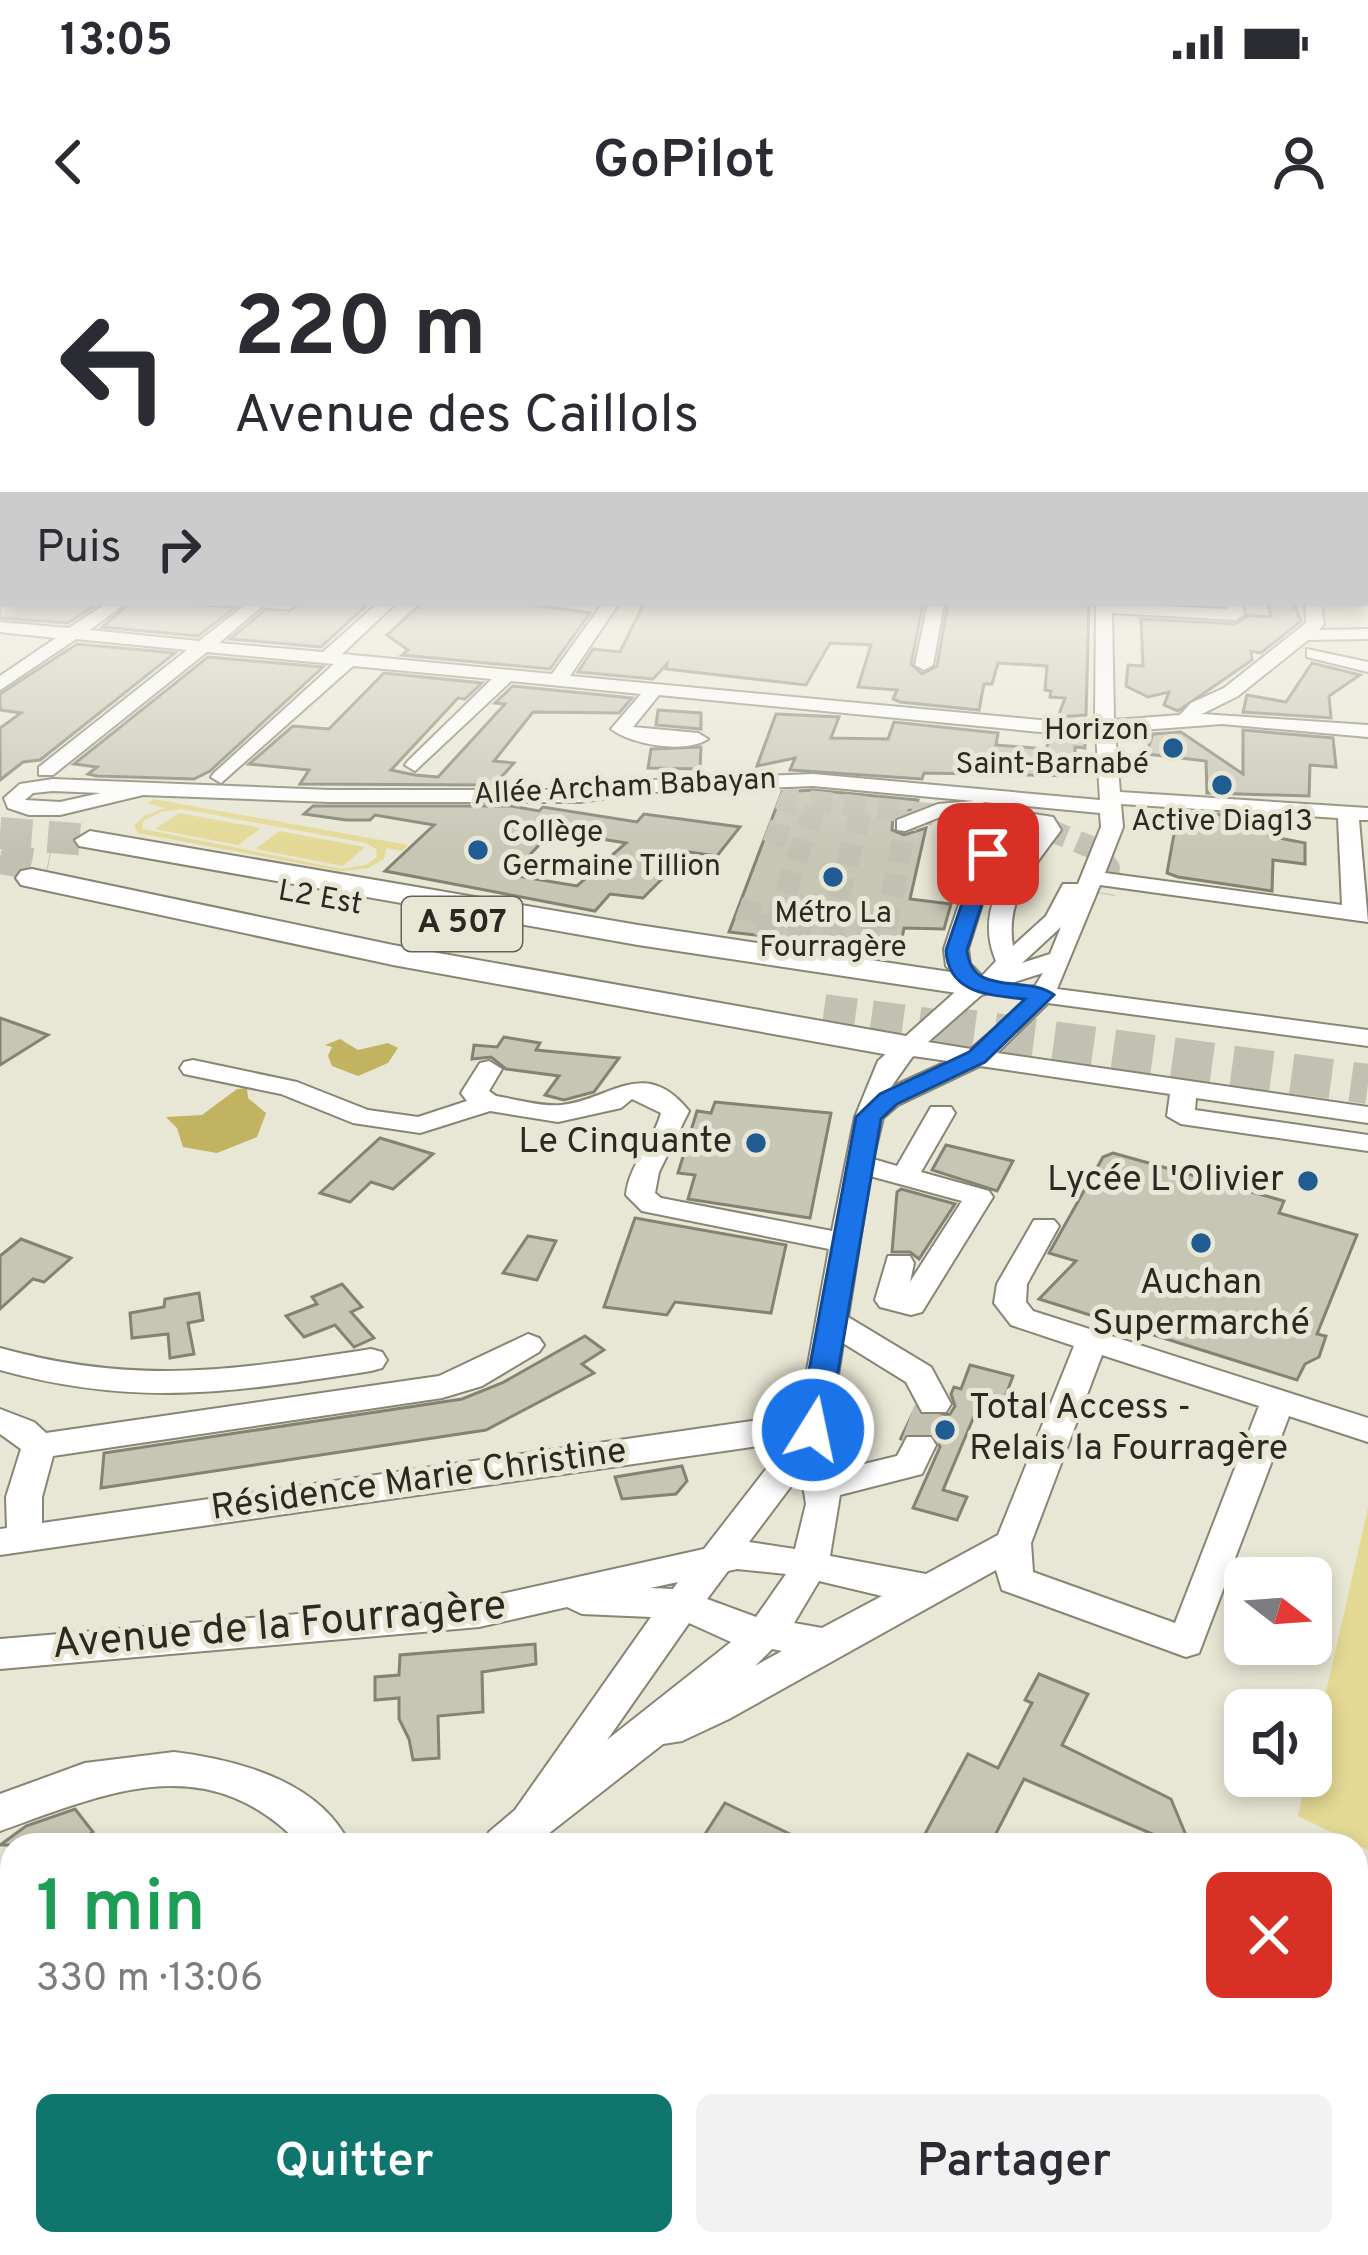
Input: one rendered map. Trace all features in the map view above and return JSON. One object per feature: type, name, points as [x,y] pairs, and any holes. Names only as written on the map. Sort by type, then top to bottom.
[{"type":"highway","points":[[61,859],[638,935],[977,986]]},
{"type":"highway","points":[[61,859],[438,964],[906,1047]]},
{"type":"highway","name":"L2 Est","points":[[61,859],[838,1000]]},
{"type":"street","points":[[0,684],[29,664]]},
{"type":"street","points":[[46,771],[181,664]]},
{"type":"street","points":[[221,777],[345,664]]},
{"type":"street","points":[[391,664],[1077,730],[1187,719],[1368,731]]},
{"type":"street","points":[[557,680],[570,664]]},
{"type":"street","points":[[977,986],[1061,956],[1090,939],[1110,841],[1104,664]]},
{"type":"street","points":[[1187,719],[1198,707],[1276,664]]},
{"type":"street","points":[[415,765],[507,675]]},
{"type":"street","points":[[655,689],[621,729],[640,736],[698,739]]},
{"type":"street","points":[[812,767],[1108,799],[1348,813],[1352,912],[1100,886]]},
{"type":"street","name":"Allée Archam Babayan","points":[[141,789],[580,796],[629,789],[639,800],[651,801],[674,785],[813,780],[1031,799],[1108,799]]},
{"type":"street","points":[[40,785],[141,789],[48,810],[24,809],[14,798],[40,785]]},
{"type":"street","points":[[904,825],[945,808],[1001,807],[1031,799]]},
{"type":"street","points":[[519,1830],[587,1732],[812,1434],[858,1164],[869,1117],[891,1060],[977,986],[1010,965],[1056,919],[1108,799]]},
{"type":"street","points":[[1010,965],[995,933],[1003,900],[1050,830],[1045,822],[1015,817],[998,821],[956,950],[958,966],[977,986],[1102,1005],[1368,1034]]},
{"type":"street","points":[[869,1117],[888,1099],[977,1057],[1043,995],[1061,956]]},
{"type":"street","points":[[906,1047],[1039,1067],[1081,1084],[1368,1114]]},
{"type":"street","points":[[193,1068],[288,1088],[393,1124],[448,1120],[488,1103]]},
{"type":"street","points":[[489,1070],[474,1093],[488,1103],[558,1114],[611,1102],[626,1090],[656,1095],[675,1112],[674,1124],[640,1177],[640,1195],[652,1204],[845,1243]]},
{"type":"street","points":[[1183,1093],[1368,1124]]},
{"type":"street","points":[[1183,1093],[1181,1116],[1368,1143]]},
{"type":"street","points":[[904,1178],[941,1113]]},
{"type":"street","points":[[858,1164],[979,1197],[911,1305],[891,1300],[899,1263]]},
{"type":"street","points":[[1044,1226],[1012,1285],[1010,1303],[1022,1318],[1368,1430]]},
{"type":"street","points":[[831,1321],[919,1375],[934,1404]]},
{"type":"street","points":[[1014,1562],[1092,1340]]},
{"type":"street","points":[[0,1420],[39,1446],[442,1387],[470,1378],[528,1345]]},
{"type":"street","points":[[0,1359],[66,1378],[157,1389],[371,1360]]},
{"type":"street","name":"Avenue de la Fourragère","points":[[0,1654],[393,1622],[558,1598],[654,1570],[718,1558],[761,1556],[887,1586],[942,1584],[1014,1562],[1186,1642],[1278,1400]]},
{"type":"street","name":"Résidence Marie Christine","points":[[39,1446],[12,1494],[13,1540],[779,1429],[812,1434]]},
{"type":"street","points":[[519,1830],[640,1740],[786,1614],[811,1567],[820,1538],[824,1465],[812,1434]]},
{"type":"street","points":[[824,1486],[910,1465],[919,1444]]},
{"type":"street","points":[[640,1740],[720,1708],[942,1584]]},
{"type":"street","name":"Avenue de la Fourragère","points":[[558,1598],[682,1604]]},
{"type":"street","points":[[682,1604],[737,1629],[828,1644]]},
{"type":"street","points":[[0,1813],[86,1778],[186,1768],[280,1797],[317,1833]]},
{"type":"shaded area","points":[[154,799],[408,845],[402,851],[386,848],[384,859],[368,868],[341,871],[138,833],[134,826],[144,816],[164,808],[147,803]],"holes":[[[182,809],[366,843],[376,849],[377,857],[366,865],[342,869],[142,829],[144,820]]]},
{"type":"shaded area","points":[[179,813],[261,828],[238,845],[155,829]]},
{"type":"shaded area","points":[[279,831],[365,847],[343,866],[256,849]]},
{"type":"shaded area","points":[[340,1039],[358,1050],[388,1043],[398,1048],[388,1063],[358,1076],[332,1066],[328,1056],[332,1047],[325,1045]]},
{"type":"shaded area","points":[[247,1088],[248,1098],[266,1113],[257,1137],[217,1153],[183,1147],[177,1128],[166,1117],[202,1115],[237,1089]]},
{"type":"shaded area","points":[[1368,1508],[1368,1833],[1333,1833],[1298,1816],[1302,1797],[1332,1797],[1332,1689],[1327,1689]]},
{"type":"building","points":[[46,664],[161,664],[40,760],[23,762],[0,780],[0,728],[21,713],[0,710],[0,694]]},
{"type":"building","points":[[199,664],[323,667],[210,771],[194,779],[97,776],[88,774],[97,767],[74,764]]},
{"type":"building","points":[[497,664],[554,664],[550,669]]},
{"type":"building","points":[[583,664],[667,664],[653,679],[578,672]]},
{"type":"building","points":[[667,664],[818,664],[806,685],[666,669]]},
{"type":"building","points":[[865,664],[911,664],[922,674],[937,664],[998,664],[992,684],[984,684],[979,710],[900,702],[893,699],[897,690],[858,687]]},
{"type":"building","points":[[1015,664],[1087,664],[1086,715],[1058,717],[1065,698],[1050,697],[1051,691],[1045,690],[1047,666]]},
{"type":"building","points":[[1246,664],[1178,711],[1164,705],[1169,692],[1148,697],[1126,686],[1128,665]]},
{"type":"building","points":[[1311,664],[1360,675],[1329,696],[1331,718],[1243,712],[1247,695],[1286,702]]},
{"type":"building","points":[[384,673],[482,683],[465,699],[458,698],[391,770],[415,775],[438,777],[505,704],[495,703],[513,686],[632,698],[619,713],[533,712],[494,761],[514,763],[494,785],[300,784],[309,770],[249,764],[293,726],[329,729]]},
{"type":"building","points":[[658,710],[701,713],[701,729],[656,725]]},
{"type":"building","points":[[776,714],[839,717],[831,738],[888,739],[894,722],[998,733],[996,745],[1046,749],[1050,738],[1085,738],[1085,748],[1075,747],[1075,776],[924,773],[922,779],[790,770],[795,758],[757,766]]},
{"type":"building","points":[[1243,730],[1333,738],[1336,767],[1310,765],[1309,796],[1207,793],[1206,761],[1146,754],[1153,734],[1181,732],[1243,774]]},
{"type":"building","points":[[701,747],[700,769],[648,768],[651,749]]},
{"type":"building","name":"Métro La Fourragère","points":[[813,790],[918,800],[916,808],[893,817],[892,830],[904,835],[926,828],[910,899],[951,904],[944,929],[904,928],[900,948],[892,951],[729,932],[782,792]]},
{"type":"building","points":[[313,806],[511,806],[637,822],[644,814],[740,827],[717,856],[689,852],[643,898],[610,894],[595,911],[385,871],[434,825],[375,815],[370,820],[346,820],[304,814]],"holes":[[[552,831],[626,843],[577,886],[511,875]]]},
{"type":"building","points":[[1178,812],[1269,818],[1269,836],[1305,843],[1305,864],[1273,860],[1272,891],[1167,873]]},
{"type":"building","points":[[0,1018],[48,1035],[0,1065]]},
{"type":"building","points":[[504,1037],[540,1043],[536,1050],[619,1058],[594,1092],[564,1100],[545,1095],[559,1076],[506,1069],[491,1057],[472,1059],[474,1045],[497,1047]]},
{"type":"building","name":"Le Cinquante","points":[[715,1102],[831,1113],[810,1218],[688,1199],[695,1175],[678,1173],[697,1111],[711,1113]]},
{"type":"building","points":[[380,1138],[433,1154],[393,1189],[371,1182],[350,1202],[320,1193]]},
{"type":"building","points":[[946,1145],[1013,1161],[997,1191],[932,1170]]},
{"type":"building","name":"Auchan Supermarché","points":[[1113,1153],[1284,1201],[1279,1213],[1357,1235],[1317,1334],[1326,1336],[1319,1357],[1305,1364],[1297,1380],[1039,1299],[1076,1261],[1049,1253],[1103,1157]]},
{"type":"building","points":[[901,1189],[955,1204],[919,1259],[910,1252],[892,1252]]},
{"type":"building","points":[[635,1218],[786,1245],[771,1313],[675,1302],[667,1315],[604,1307]]},
{"type":"building","points":[[528,1236],[556,1241],[537,1280],[503,1273]]},
{"type":"building","points":[[21,1239],[71,1258],[44,1282],[33,1279],[0,1309],[0,1256]]},
{"type":"building","points":[[342,1284],[362,1307],[351,1312],[374,1338],[354,1347],[335,1325],[304,1337],[286,1316],[317,1304],[312,1297]]},
{"type":"building","points":[[199,1293],[203,1320],[188,1323],[194,1354],[170,1358],[168,1334],[132,1338],[130,1313],[164,1307],[165,1299]]},
{"type":"building","points":[[585,1336],[604,1350],[582,1364],[594,1373],[486,1430],[101,1488],[104,1453],[462,1399],[502,1383]]},
{"type":"building","points":[[970,1365],[1013,1376],[1004,1400],[983,1395],[943,1490],[967,1497],[957,1520],[913,1508],[940,1447],[935,1435],[907,1432],[900,1440],[915,1409],[922,1417],[950,1414],[955,1406],[951,1394],[954,1387],[961,1389]]},
{"type":"building","points":[[682,1466],[687,1481],[676,1494],[622,1499],[615,1477]]},
{"type":"building","points":[[535,1644],[536,1664],[482,1672],[483,1712],[438,1716],[439,1758],[413,1760],[399,1719],[399,1698],[375,1700],[375,1677],[399,1675],[400,1655]]},
{"type":"building","points":[[1039,1674],[1088,1694],[1062,1745],[1171,1799],[1185,1833],[1150,1833],[1024,1779],[996,1833],[925,1833],[968,1754],[998,1768],[1032,1703],[1025,1700]]},
{"type":"building","points":[[725,1803],[788,1833],[706,1833]]},
{"type":"building","points":[[75,1809],[93,1832],[16,1833]]},
{"type":"tunnel","points":[[773,844],[790,799],[862,807]]},
{"type":"tunnel","points":[[775,925],[816,802]]},
{"type":"tunnel","points":[[830,931],[862,807]]},
{"type":"tunnel","points":[[862,807],[909,812]]},
{"type":"tunnel","points":[[830,931],[884,936],[909,812]]},
{"type":"tunnel","points":[[909,812],[1040,826],[1093,848],[1109,868],[1104,894]]},
{"type":"tunnel","points":[[0,833],[90,840]]},
{"type":"tunnel","points":[[0,858],[48,867]]},
{"type":"tunnel","points":[[753,901],[745,923],[830,931]]},
{"type":"tunnel","points":[[824,1010],[957,1028]]},
{"type":"tunnel","points":[[935,1025],[1368,1084]]},
{"type":"tunnel","points":[[919,1445],[934,1404]]},
{"type":"place","name":"Horizon Saint-Barnabé","points":[[1173,748]]},
{"type":"place","name":"Active Diag13","points":[[1222,785]]},
{"type":"place","name":"Collège Germaine Tillion","points":[[478,850]]},
{"type":"place","name":"Métro La Fourragère","points":[[833,877]]},
{"type":"place","name":"Le Cinquante","points":[[756,1143]]},
{"type":"place","name":"Lycée L'Olivier","points":[[1308,1181]]},
{"type":"place","name":"Auchan Supermarché","points":[[1201,1243]]},
{"type":"place","name":"Total Access - Relais la Fourragère","points":[[945,1430]]},
{"type":"route","points":[[813,1430],[869,1117],[888,1099],[977,1057],[1043,995],[977,986],[958,966],[956,950],[988,854]]}]
